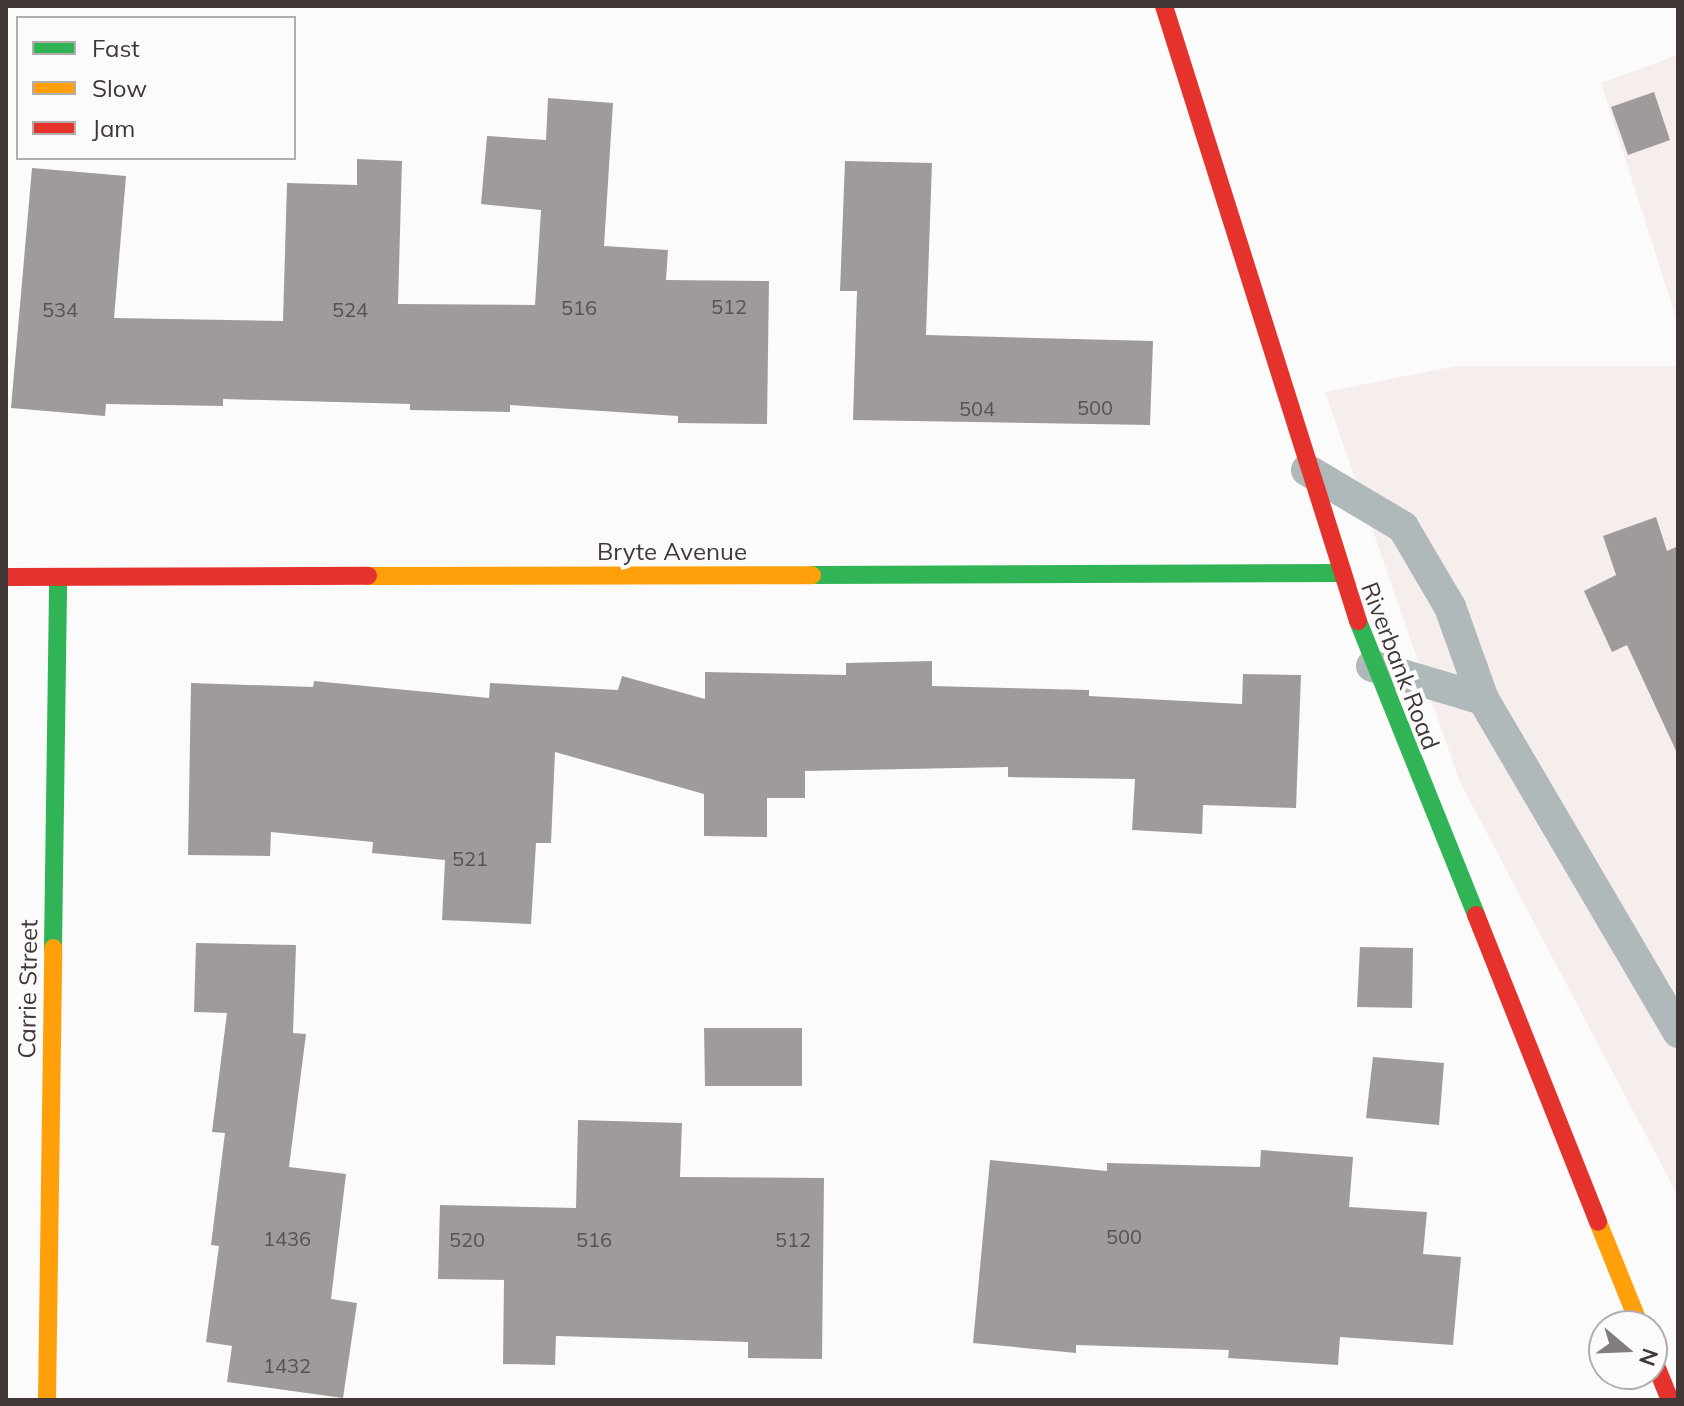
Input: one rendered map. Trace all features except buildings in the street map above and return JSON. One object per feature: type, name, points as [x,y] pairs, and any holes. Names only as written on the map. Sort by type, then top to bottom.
[{"type":"street","name":"Riverbank Road","points":[[1164,6],[1339,573],[1372,666],[1634,1310]]},
{"type":"street","name":"Bryte Avenue","points":[[6,577],[1339,573]]},
{"type":"street","name":"Carrie Street","points":[[47,1400],[58,579]]},
{"type":"lane","points":[[1307,470],[1403,527],[1450,607],[1483,699],[1678,1032]]},
{"type":"lane","points":[[1372,666],[1483,699]]},
{"type":"shaded area","points":[[1678,55],[1678,324],[1601,83]]},
{"type":"shaded area","points":[[1456,366],[1678,366],[1678,1196],[1459,780],[1325,392]]},
{"type":"traffic: fast","points":[[812,575],[1339,573]]},
{"type":"traffic: fast","points":[[53,948],[58,579]]},
{"type":"traffic: fast","points":[[1358,621],[1476,915]]},
{"type":"traffic: slow","points":[[368,576],[812,575]]},
{"type":"traffic: slow","points":[[47,1400],[53,948]]},
{"type":"traffic: slow","points":[[1598,1222],[1634,1310]]},
{"type":"traffic: jam","points":[[1164,6],[1358,621]]},
{"type":"traffic: jam","points":[[6,577],[368,576]]},
{"type":"traffic: jam","points":[[1476,915],[1598,1222]]},
{"type":"traffic: jam","points":[[1666,1390],[1670,1400]]}]
